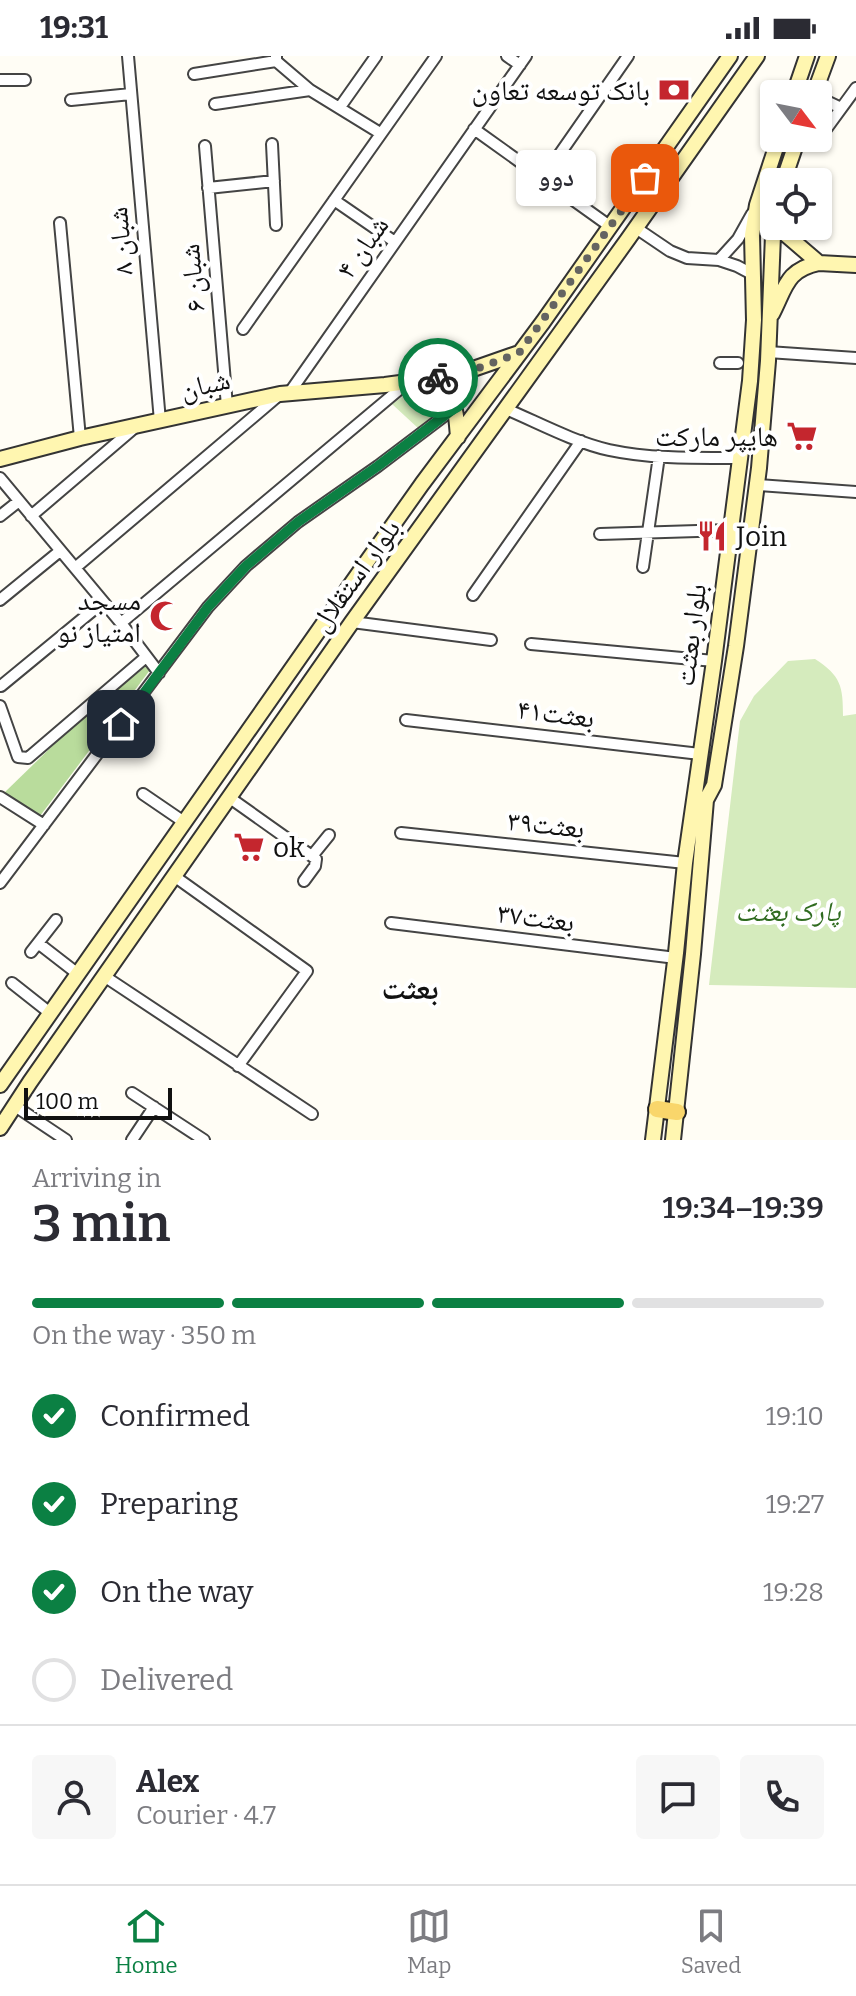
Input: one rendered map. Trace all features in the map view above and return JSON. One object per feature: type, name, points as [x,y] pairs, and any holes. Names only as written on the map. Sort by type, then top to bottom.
[{"type":"main road","name":"بلوار استقلال","points":[[0,1085],[366,563],[611,227],[730,56]]},
{"type":"main road","name":"بلوار استقلال","points":[[0,1128],[352,622],[757,56]]},
{"type":"main road","points":[[799,80],[807,56]]},
{"type":"main road","points":[[821,80],[828,56]]},
{"type":"main road","name":"بلوار بعثت","points":[[653,1140],[685,863],[750,381],[754,320],[752,235],[757,205],[774,152]]},
{"type":"main road","name":"بلوار بعثت","points":[[673,1140],[706,800],[714,785],[757,485],[774,240]]},
{"type":"main road","points":[[792,240],[819,263]]},
{"type":"main road","points":[[770,318],[788,280],[802,266],[853,261]]},
{"type":"main road","points":[[564,292],[581,305]]},
{"type":"main road","name":"شبان","points":[[0,459],[80,438],[285,393],[425,380],[476,369],[519,353]]},
{"type":"main road","points":[[425,380],[450,397],[456,407],[458,437]]},
{"type":"main road","points":[[366,563],[384,579]]},
{"type":"main road","points":[[133,894],[152,907]]},
{"type":"main road","points":[[657,1109],[677,1112]]},
{"type":"street","name":"۸ شبان","points":[[128,56],[160,421]]},
{"type":"street","points":[[340,107],[376,56]]},
{"type":"street","points":[[243,329],[436,56]]},
{"type":"street","points":[[507,56],[523,61]]},
{"type":"street","points":[[543,178],[628,56]]},
{"type":"street","points":[[194,74],[276,59],[310,90],[380,133]]},
{"type":"street","name":"۴ شبان","points":[[75,568],[285,393],[523,61]]},
{"type":"street","points":[[0,80],[25,80]]},
{"type":"street","points":[[832,121],[856,88]]},
{"type":"street","points":[[215,104],[310,90]]},
{"type":"street","points":[[71,100],[131,94]]},
{"type":"street","points":[[832,104],[841,108]]},
{"type":"street","points":[[474,129],[611,227]]},
{"type":"street","points":[[272,144],[276,225]]},
{"type":"street","name":"۶ شبان","points":[[205,146],[227,406]]},
{"type":"street","points":[[208,188],[274,181]]},
{"type":"street","points":[[334,200],[395,242]]},
{"type":"street","points":[[719,260],[738,239],[757,205]]},
{"type":"street","points":[[60,223],[80,438]]},
{"type":"street","points":[[636,228],[670,251],[687,258],[719,260],[754,275]]},
{"type":"street","points":[[768,352],[856,358]]},
{"type":"street","points":[[720,363],[738,363]]},
{"type":"street","points":[[121,623],[408,382]]},
{"type":"street","points":[[0,883],[208,607],[246,566],[298,522],[456,407]]},
{"type":"street","points":[[506,409],[609,450],[659,456],[739,458]]},
{"type":"street","points":[[31,516],[135,427]]},
{"type":"street","points":[[473,595],[581,441]]},
{"type":"street","points":[[643,567],[659,456]]},
{"type":"street","points":[[0,478],[159,673]]},
{"type":"street","points":[[757,485],[856,492]]},
{"type":"street","points":[[0,516],[19,501]]},
{"type":"street","points":[[600,534],[730,530]]},
{"type":"street","points":[[0,600],[60,551]]},
{"type":"street","points":[[1,686],[103,602]]},
{"type":"street","points":[[352,622],[491,640]]},
{"type":"street","points":[[531,644],[714,661]]},
{"type":"street","points":[[0,706],[18,757],[28,758],[146,657]]},
{"type":"street","name":"بعثت۴۱","points":[[406,720],[700,754]]},
{"type":"street","points":[[143,794],[184,822]]},
{"type":"street","points":[[0,797],[44,825]]},
{"type":"street","points":[[230,798],[316,859],[315,866],[304,881]]},
{"type":"street","name":"بعثت۳۹","points":[[401,833],[685,863]]},
{"type":"street","points":[[312,856],[329,835]]},
{"type":"street","points":[[174,876],[307,971],[238,1066]]},
{"type":"street","points":[[56,920],[35,948],[78,974]]},
{"type":"street","name":"بعثت۳۷","points":[[391,923],[676,958]]},
{"type":"street","points":[[104,976],[312,1114]]},
{"type":"street","points":[[12,983],[50,1013]]},
{"type":"street","points":[[132,1093],[204,1140]]},
{"type":"street","points":[[15,1106],[66,1140]]},
{"type":"street","points":[[132,1140],[154,1107]]},
{"type":"green space","points":[[429,392],[441,398],[443,403],[419,429],[392,404],[405,395]]},
{"type":"green space","name":"پارک بعثت","points":[[815,659],[839,683],[843,716],[856,714],[856,988],[709,985],[740,721],[754,696],[788,661]]},
{"type":"green space","points":[[146,666],[150,670],[40,816],[4,793],[75,724]]},
{"type":"way so far","points":[[438,378],[476,369],[519,353],[645,178]]},
{"type":"place","name":"بانک توسعه تعاون","points":[[674,90]]},
{"type":"place","name":"دوو","points":[[645,178]]},
{"type":"place","name":"هایپر مارکت","points":[[802,436]]},
{"type":"place","name":"Join","points":[[712,536]]},
{"type":"place","name":"مسجد امتیاز نو","points":[[165,616]]},
{"type":"place","name":"ok","points":[[249,847]]},
{"type":"district","name":"بعثت","points":[[410,989]]},
{"type":"route","points":[[121,724],[208,607],[246,566],[298,522],[456,407],[450,397],[425,380],[438,378]]}]
